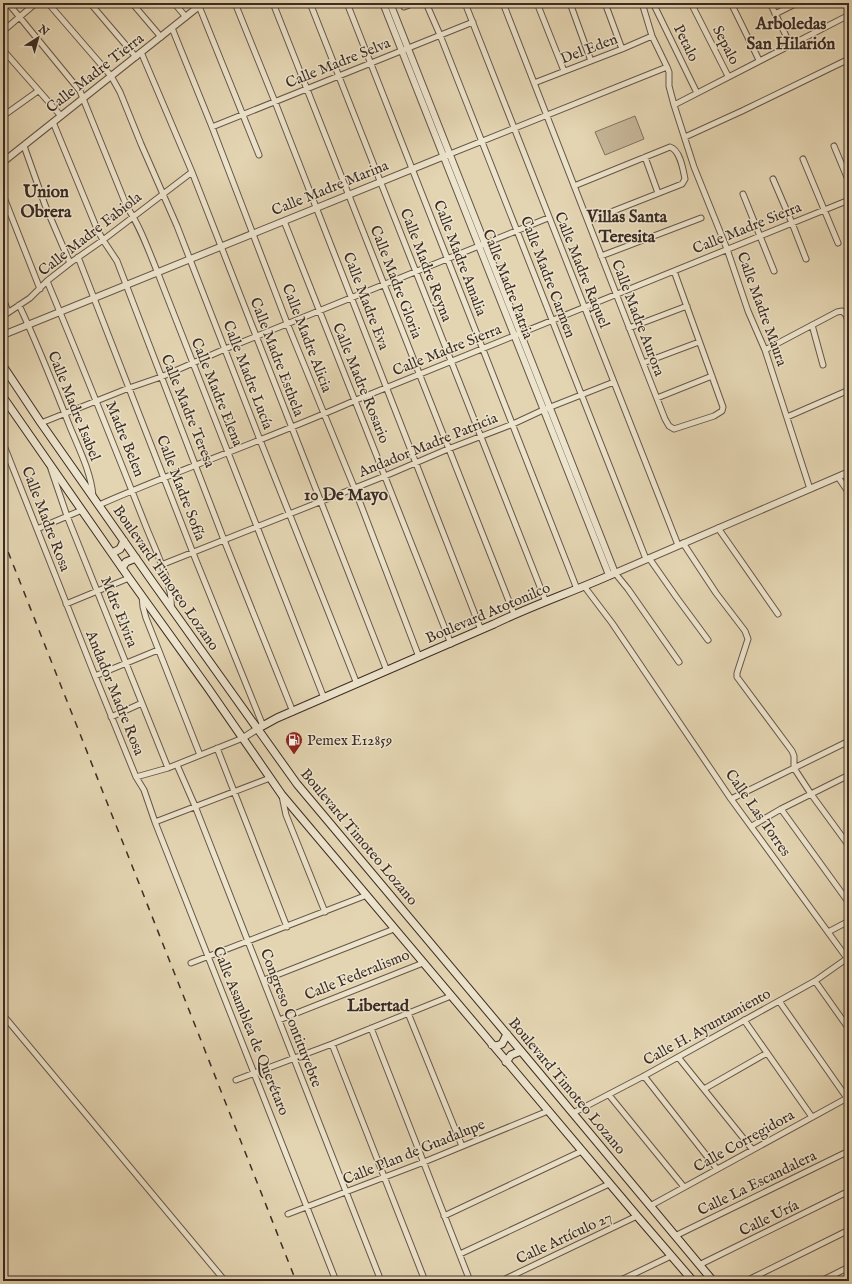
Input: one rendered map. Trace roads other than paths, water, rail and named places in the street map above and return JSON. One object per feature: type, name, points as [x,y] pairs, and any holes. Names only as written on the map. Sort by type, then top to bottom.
[{"type":"main road","name":"Boulevard Timoteo Lozano","points":[[3,366],[98,505],[171,608],[260,728],[297,784],[713,1281]]},
{"type":"main road","name":"Boulevard Timoteo Lozano","points":[[3,397],[282,795],[609,1184],[693,1281]]},
{"type":"main road","points":[[112,553],[120,549],[124,541]]},
{"type":"main road","points":[[122,568],[126,562],[136,558]]},
{"type":"main road","name":"Boulevard Atotonilco","points":[[260,728],[324,698],[451,644],[514,614],[612,574]]},
{"type":"main road","points":[[492,1045],[496,1046],[502,1044],[507,1034]]},
{"type":"main road","points":[[506,1062],[511,1054],[521,1050]]},
{"type":"street","name":"Calle Madre Elena","points":[[8,3],[80,90],[127,207],[134,216],[157,271],[324,698]]},
{"type":"street","points":[[3,31],[36,3]]},
{"type":"street","name":"Calle Madre Lucía","points":[[48,3],[111,76],[120,92],[190,258],[260,440],[357,684]]},
{"type":"street","points":[[90,3],[136,57]]},
{"type":"street","points":[[132,3],[161,37]]},
{"type":"street","points":[[174,3],[186,17]]},
{"type":"street","name":"Calle Madre Eva","points":[[235,3],[481,630]]},
{"type":"street","name":"Calle Madre Gloria","points":[[273,3],[514,614]]},
{"type":"street","name":"Calle Madre Reyna","points":[[310,3],[546,602]]},
{"type":"street","name":"Calle Madre Amalia","points":[[347,3],[447,259],[580,588],[612,623],[648,677]]},
{"type":"street","name":"Calle Madre Patria","points":[[383,3],[443,156],[482,245]]},
{"type":"street","name":"Calle Madre Patria","points":[[390,3],[450,154],[482,245],[612,574]]},
{"type":"street","points":[[404,7],[415,3]]},
{"type":"street","name":"Calle Madre Carmen","points":[[426,3],[553,320],[581,396],[648,559],[708,640]]},
{"type":"street","name":"Calle Madre Raquel","points":[[465,3],[548,218],[680,544],[748,639],[748,643],[737,673],[738,677],[792,751],[794,756],[794,768]]},
{"type":"street","name":"Calle Madre Aurora","points":[[503,3],[657,398],[666,420],[671,428],[674,429],[714,416],[722,411],[723,407],[674,271]]},
{"type":"street","points":[[537,3],[564,71]]},
{"type":"street","points":[[570,3],[591,61]]},
{"type":"street","points":[[605,3],[622,49]]},
{"type":"street","name":"Calle Madre Maura","points":[[642,3],[652,36],[669,72],[669,86],[685,137],[706,197],[727,249],[748,311],[765,350],[810,489]]},
{"type":"street","name":"Petalo","points":[[653,3],[697,93]]},
{"type":"street","name":"Sepalo","points":[[691,3],[728,76]]},
{"type":"street","points":[[731,3],[759,60]]},
{"type":"street","points":[[770,3],[790,44]]},
{"type":"street","points":[[775,14],[797,3]]},
{"type":"street","points":[[201,4],[259,155]]},
{"type":"street","name":"Calle Madre Tierra","points":[[3,162],[201,4]]},
{"type":"street","points":[[674,105],[849,15]]},
{"type":"street","name":"Calle Madre Selva","points":[[212,127],[472,22]]},
{"type":"street","name":"Calle Madre Alicia","points":[[172,28],[212,127],[287,324],[354,487],[419,657]]},
{"type":"street","name":"Del Eden","points":[[534,83],[652,36]]},
{"type":"street","points":[[3,50],[61,116]]},
{"type":"street","name":"Calle Madre Esthela","points":[[141,52],[192,172],[387,671]]},
{"type":"street","points":[[685,137],[849,59]]},
{"type":"street","name":"Calle Madre Marina","points":[[3,335],[157,271],[221,247],[443,156],[667,67]]},
{"type":"street","points":[[3,116],[38,91]]},
{"type":"street","name":"Calle Madre Teresa","points":[[53,122],[88,209],[103,240],[114,255],[196,464],[224,540],[293,712]]},
{"type":"street","points":[[24,146],[45,205],[70,263]]},
{"type":"street","points":[[834,146],[849,182]]},
{"type":"street","points":[[574,186],[670,147],[675,150],[678,155],[685,176],[682,184],[588,221]]},
{"type":"street","points":[[645,157],[658,193]]},
{"type":"street","points":[[803,159],[838,243]]},
{"type":"street","name":"Calle Madre Fabiola","points":[[3,316],[30,298],[47,281],[70,263],[103,240],[192,172]]},
{"type":"street","points":[[773,179],[806,260]]},
{"type":"street","points":[[742,194],[774,271]]},
{"type":"street","points":[[3,195],[40,288]]},
{"type":"street","name":"Calle Madre Sierra","points":[[98,505],[849,200]]},
{"type":"street","points":[[41,423],[161,377],[319,310],[548,218]]},
{"type":"street","points":[[601,256],[701,218]]},
{"type":"street","name":"Calle Madre Rosario","points":[[284,221],[356,400],[451,644]]},
{"type":"street","name":"Calle Madre Sofía","points":[[78,257],[260,728]]},
{"type":"street","name":"Madre Belen","points":[[47,281],[161,565],[171,593],[171,608]]},
{"type":"street","points":[[3,298],[8,312]]},
{"type":"street","name":"Calle Madre Isabel","points":[[19,305],[89,474],[93,489],[93,497]]},
{"type":"street","points":[[629,328],[687,306]]},
{"type":"street","points":[[765,350],[837,312],[842,311],[846,315],[849,324]]},
{"type":"street","points":[[812,325],[823,365]]},
{"type":"street","points":[[643,363],[699,342]]},
{"type":"street","points":[[657,398],[712,376]]},
{"type":"street","name":"Andador Madre Patricia","points":[[161,565],[354,487],[385,476],[614,382]]},
{"type":"street","points":[[787,417],[849,390]]},
{"type":"street","name":"Calle Madre Rosa","points":[[3,443],[66,604]]},
{"type":"street","name":"Mdre Elvira","points":[[50,465],[67,516],[168,768]]},
{"type":"street","name":"Boulevard Atotonilco","points":[[612,574],[849,472]]},
{"type":"street","points":[[838,477],[849,493]]},
{"type":"street","points":[[37,529],[82,510]]},
{"type":"street","points":[[718,528],[778,614]]},
{"type":"street","points":[[612,574],[628,589],[679,662]]},
{"type":"street","points":[[66,604],[129,578]]},
{"type":"street","points":[[142,595],[143,607],[158,650],[200,755]]},
{"type":"street","name":"Andador Madre Rosa","points":[[66,604],[136,777],[144,790]]},
{"type":"street","points":[[95,676],[158,650]]},
{"type":"street","name":"Calle Las Torres","points":[[648,677],[732,799],[848,959]]},
{"type":"street","points":[[111,717],[142,703]]},
{"type":"street","name":"Boulevard Atotonilco","points":[[136,777],[177,765],[243,738],[260,728]]},
{"type":"street","points":[[732,799],[849,741]]},
{"type":"street","points":[[217,748],[287,927]]},
{"type":"street","name":"Congreso Contituyebte","points":[[177,765],[195,806],[249,942],[381,1281]]},
{"type":"street","points":[[794,768],[849,846]]},
{"type":"street","points":[[752,826],[781,809],[849,775]]},
{"type":"street","points":[[155,822],[270,778]]},
{"type":"street","name":"Calle Asamblea de Querétaro","points":[[144,790],[155,822],[336,1281]]},
{"type":"street","points":[[282,795],[286,815],[325,912]]},
{"type":"street","points":[[781,809],[849,903]]},
{"type":"street","points":[[191,963],[249,942],[366,895]]},
{"type":"street","points":[[828,932],[849,921]]},
{"type":"street","points":[[264,980],[394,929]]},
{"type":"street","name":"Calle H. Ayuntamiento","points":[[573,1113],[644,1076],[815,981],[848,959]]},
{"type":"street","name":"Calle Federalismo","points":[[279,1020],[423,963]]},
{"type":"street","points":[[815,981],[849,1029]]},
{"type":"street","points":[[236,1080],[332,1044],[451,996]]},
{"type":"street","points":[[779,1000],[848,1097]]},
{"type":"street","points":[[408,1013],[462,1146]]},
{"type":"street","points":[[3,1015],[226,1281]]},
{"type":"street","points":[[744,1020],[812,1117]]},
{"type":"street","points":[[371,1028],[470,1281]]},
{"type":"street","points":[[332,1044],[425,1281]]},
{"type":"street","points":[[704,1089],[767,1053]]},
{"type":"street","points":[[678,1056],[752,1149]]},
{"type":"street","points":[[644,1076],[717,1169]]},
{"type":"street","points":[[609,1095],[684,1187]]},
{"type":"street","name":"Calle Corregidora","points":[[650,1206],[848,1097]]},
{"type":"street","name":"Calle Plan de Guadalupe","points":[[288,1214],[424,1162],[548,1111]]},
{"type":"street","points":[[444,1216],[582,1151]]},
{"type":"street","name":"Calle La Escandalera","points":[[675,1236],[849,1151]]},
{"type":"street","points":[[460,1254],[609,1184]]},
{"type":"street","name":"Calle Uría","points":[[699,1265],[849,1192]]},
{"type":"street","name":"Calle Artículo 27","points":[[501,1281],[637,1216]]},
{"type":"street","points":[[746,1281],[849,1230]]},
{"type":"street","points":[[619,1281],[630,1279],[671,1256]]},
{"type":"street","points":[[821,1281],[849,1267]]},
{"type":"railway","points":[[3,539],[296,1281]]},
{"type":"place","name":"Pemex E12859","points":[[294,755]]},
{"type":"district","name":"Arboledas San Hilarión","points":[[791,34]]},
{"type":"district","name":"Union Obrera","points":[[46,202]]},
{"type":"district","name":"Villas Santa Teresita","points":[[627,227]]},
{"type":"district","name":"10 De Mayo","points":[[346,495]]},
{"type":"district","name":"Libertad","points":[[378,1006]]}]
